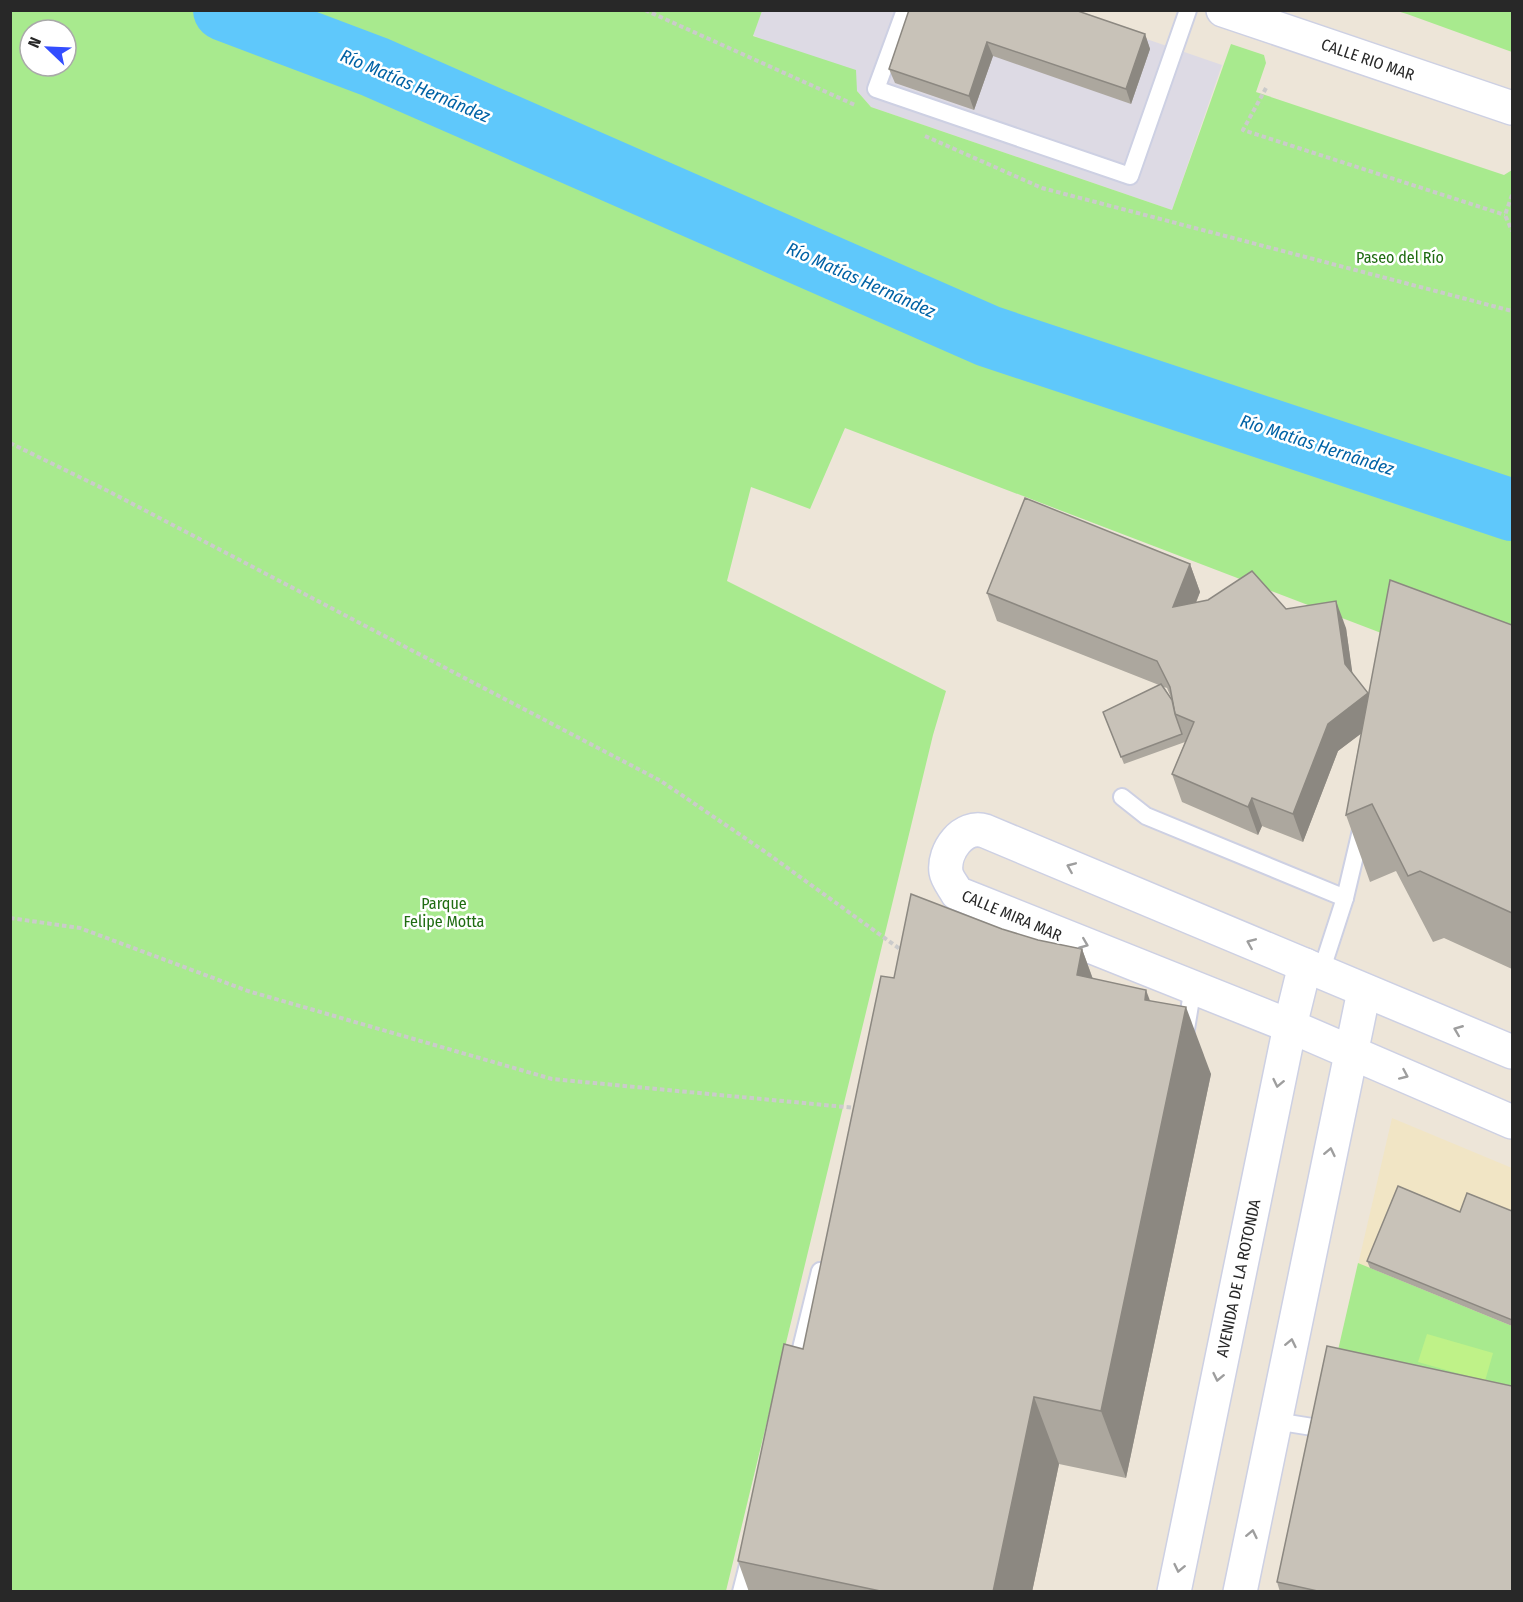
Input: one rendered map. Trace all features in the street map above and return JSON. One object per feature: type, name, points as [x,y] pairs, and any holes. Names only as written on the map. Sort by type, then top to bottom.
[{"type":"street","name":"CALLE RIO MAR","points":[[1223,10],[1512,108]]},
{"type":"street","name":"CALLE MIRA MAR","points":[[1512,1052],[979,829],[963,834],[948,852],[946,873],[957,893],[1290,1026],[1512,1122]]},
{"type":"street","name":"AVENIDA DE LA ROTONDA","points":[[1174,1592],[1290,1026],[1313,969]]},
{"type":"street","points":[[1240,1592],[1364,991]]},
{"type":"lane","points":[[905,10],[876,89],[1130,176],[1188,10]]},
{"type":"lane","points":[[1122,797],[1146,816],[1345,898]]},
{"type":"lane","points":[[1313,969],[1345,898],[1367,806]]},
{"type":"lane","points":[[1182,1057],[1193,987]]},
{"type":"lane","points":[[792,1384],[823,1258]]},
{"type":"lane","points":[[1275,1421],[1336,1431],[1333,1442]]},
{"type":"lane","points":[[741,1592],[753,1545]]},
{"type":"path","points":[[1266,88],[1243,130],[1505,215]]},
{"type":"path","points":[[1512,195],[1505,215],[1512,231]]},
{"type":"path","points":[[10,443],[108,491],[661,781],[764,850],[907,954]]},
{"type":"path","points":[[10,918],[80,928],[248,991],[552,1079],[860,1108]]},
{"type":"shaded area","points":[[762,11],[1065,11],[1222,65],[1172,210],[871,107],[857,91],[753,35]]},
{"type":"shaded area","points":[[1392,1118],[1512,1168],[1512,1448],[1325,1407]]},
{"type":"green space","name":"Parque Felipe Motta","points":[[11,11],[762,11],[753,36],[856,70],[857,91],[871,107],[1172,210],[1231,44],[1264,55],[1266,63],[1256,92],[1504,175],[1512,170],[1512,683],[845,428],[810,509],[751,487],[727,581],[946,691],[933,735],[726,1591],[11,1592]]},
{"type":"green space","points":[[1397,11],[1512,11],[1512,52],[1407,14]]},
{"type":"green space","points":[[1358,1263],[1512,1326],[1512,1448],[1325,1407]]},
{"type":"green space","points":[[1427,1334],[1493,1353],[1485,1381],[1418,1362]]},
{"type":"building","points":[[909,10],[1075,10],[1145,34],[1126,89],[987,42],[969,96],[889,69]]},
{"type":"building","points":[[1025,498],[1190,564],[1173,607],[1208,600],[1252,571],[1286,609],[1336,601],[1345,664],[1368,693],[1328,724],[1293,814],[1252,798],[1248,807],[1172,774],[1194,722],[1175,714],[1170,687],[1157,661],[987,593]]},
{"type":"building","points":[[1390,580],[1512,625],[1512,913],[1420,871],[1408,876],[1372,804],[1346,815]]},
{"type":"building","points":[[1161,684],[1172,700],[1182,734],[1121,757],[1103,712]]},
{"type":"building","points":[[911,894],[1002,929],[1038,940],[1082,949],[1077,975],[1146,990],[1145,1000],[1186,1007],[1101,1411],[1034,1397],[993,1592],[885,1592],[738,1561],[784,1344],[803,1349],[881,976],[894,978]]},
{"type":"building","points":[[1398,1186],[1460,1212],[1467,1193],[1512,1211],[1512,1320],[1367,1261]]},
{"type":"building","points":[[1327,1346],[1512,1386],[1512,1592],[1322,1592],[1277,1582]]},
{"type":"waterway","name":"Río Matías Hernández","points":[[224,10],[375,67],[988,336],[1512,510]]},
{"type":"park label","name":"Paseo del Río","points":[[1400,257]]}]
